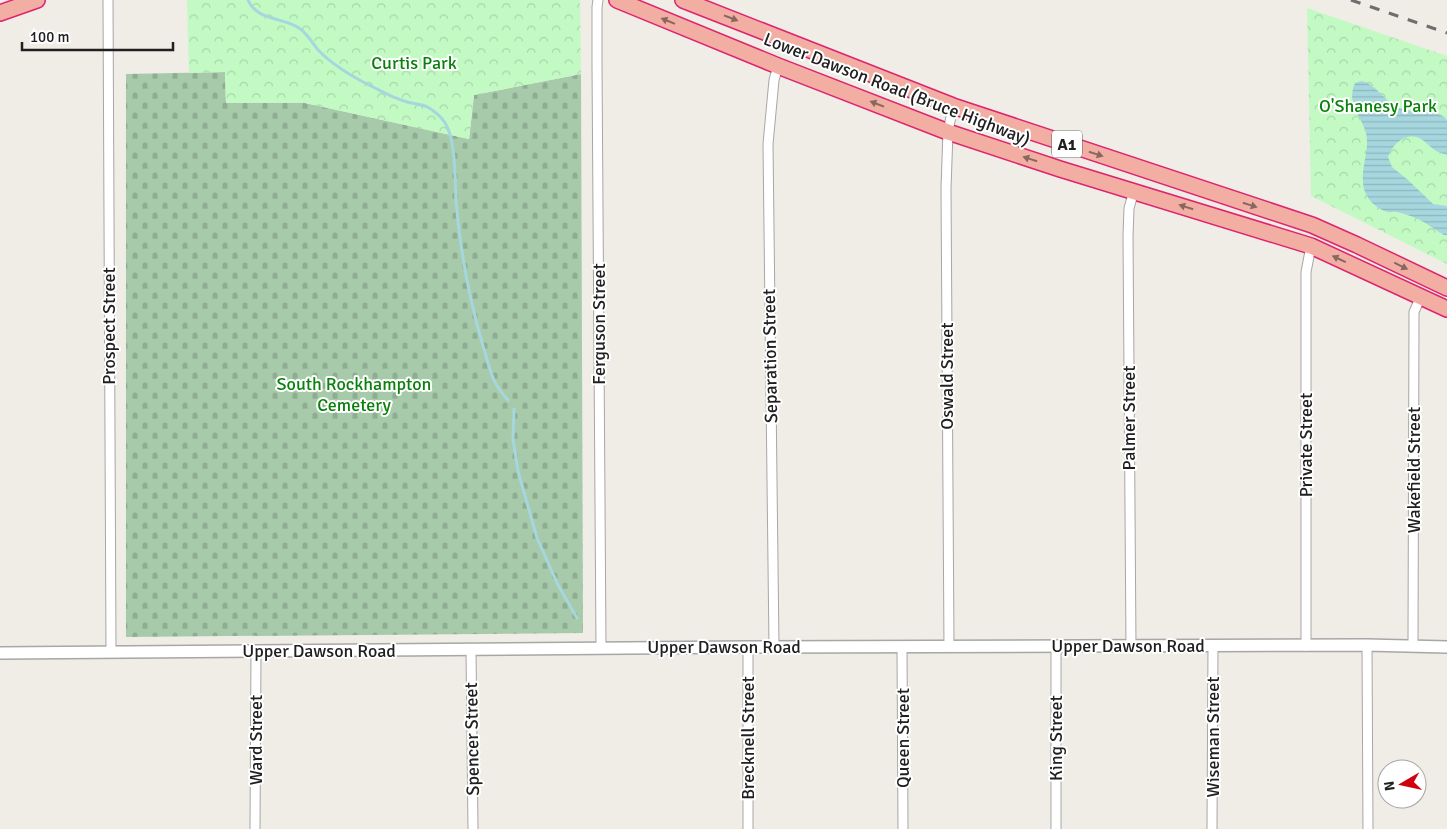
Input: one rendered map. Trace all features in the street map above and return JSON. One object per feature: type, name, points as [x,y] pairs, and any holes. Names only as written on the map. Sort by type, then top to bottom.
[{"type":"highway","points":[[0,13],[38,0]]},
{"type":"highway","name":"Lower Dawson Road (Bruce Highway)","points":[[617,0],[778,66],[948,132],[1060,169],[1311,246],[1447,309]]},
{"type":"highway","name":"Lower Dawson Road (Bruce Highway)","points":[[683,0],[954,106],[1312,226],[1357,244],[1447,288]]},
{"type":"street","name":"Prospect Street","points":[[108,0],[110,652]]},
{"type":"street","name":"Ferguson Street","points":[[598,0],[601,648]]},
{"type":"street","name":"Separation Street","points":[[774,647],[768,144],[774,80],[778,66]]},
{"type":"street","name":"Oswald Street","points":[[949,647],[946,188],[948,132],[954,106]]},
{"type":"street","name":"Palmer Street","points":[[1131,646],[1128,208],[1134,191]]},
{"type":"street","name":"Private Street","points":[[1306,646],[1306,272],[1311,246]]},
{"type":"street","name":"Wakefield Street","points":[[1413,646],[1414,312],[1421,296]]},
{"type":"street","name":"King Street","points":[[1056,646],[1056,829]]},
{"type":"street","name":"Wiseman Street","points":[[1212,829],[1213,646]]},
{"type":"street","points":[[1366,646],[1368,829]]},
{"type":"street","name":"Upper Dawson Road","points":[[0,653],[748,647],[1447,647]]},
{"type":"street","name":"Brecknell Street","points":[[748,647],[748,829]]},
{"type":"street","name":"Queen Street","points":[[902,647],[904,829]]},
{"type":"street","name":"Spencer Street","points":[[472,649],[474,829]]},
{"type":"street","name":"Ward Street","points":[[255,829],[256,651]]},
{"type":"green space","name":"Curtis Park","points":[[187,0],[580,0],[581,74],[474,95],[469,139],[305,103],[226,103],[225,72],[189,73]]},
{"type":"green space","name":"O'Shanesy Park","points":[[1307,8],[1447,56],[1447,264],[1311,196]]},
{"type":"green space","name":"South Rockhampton Cemetery","points":[[225,72],[226,103],[305,103],[469,139],[474,95],[581,74],[583,633],[126,637],[126,74]]},
{"type":"water","points":[[1361,81],[1371,85],[1389,102],[1399,108],[1414,112],[1436,113],[1447,120],[1447,155],[1435,150],[1419,138],[1409,137],[1396,144],[1388,157],[1392,167],[1433,204],[1447,206],[1447,235],[1413,217],[1398,212],[1384,211],[1371,201],[1365,192],[1363,176],[1367,140],[1352,97],[1355,83]]},
{"type":"waterway","points":[[248,0],[258,12],[293,24],[299,28],[319,51],[348,73],[393,97],[427,107],[443,120],[453,147],[460,238],[473,310],[491,373],[498,387],[508,400]]},
{"type":"waterway","points":[[514,409],[513,439],[518,471],[537,538],[558,585],[577,618]]},
{"type":"railway","points":[[1351,0],[1447,33]]}]
